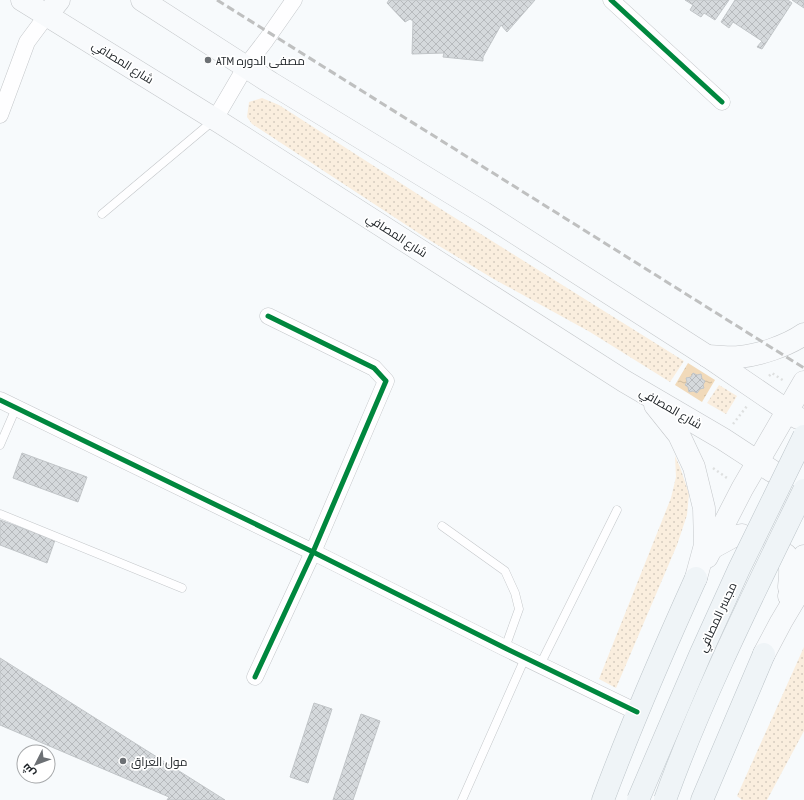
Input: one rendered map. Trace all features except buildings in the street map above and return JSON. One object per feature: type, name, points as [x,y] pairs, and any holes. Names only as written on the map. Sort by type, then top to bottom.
[{"type":"highway","name":"مجسر المصافي","points":[[638,800],[700,655],[736,576],[796,422]]},
{"type":"highway","name":"مجسر المصافي","points":[[665,800],[676,768],[716,675],[804,490]]},
{"type":"highway","points":[[603,800],[637,712],[696,578]]},
{"type":"highway","points":[[702,800],[764,654]]},
{"type":"main road","name":"شارع المصافي","points":[[22,0],[53,8],[215,120],[624,380],[765,466]]},
{"type":"main road","points":[[142,0],[484,213],[707,356],[758,391],[796,422]]},
{"type":"main road","points":[[707,356],[738,357],[774,349],[798,339],[804,334]]},
{"type":"main road","points":[[624,380],[655,405],[660,411],[679,435],[694,467],[704,508],[705,545],[696,578]]},
{"type":"main road","points":[[696,578],[742,489],[765,466],[796,422],[802,386]]},
{"type":"main road","points":[[710,549],[732,537],[742,535]]},
{"type":"main road","points":[[764,654],[796,607],[789,560],[795,555]]},
{"type":"main road","points":[[764,654],[804,583]]},
{"type":"main road","points":[[781,622],[796,607]]},
{"type":"street","points":[[215,120],[246,66],[294,0]]},
{"type":"street","points":[[611,0],[722,102]]},
{"type":"street","points":[[0,115],[27,42],[53,8]]},
{"type":"street","points":[[254,677],[313,552],[386,381],[374,368],[268,316]]},
{"type":"street","points":[[0,400],[637,712]]},
{"type":"lane","points":[[102,214],[215,120]]},
{"type":"lane","points":[[0,445],[16,408]]},
{"type":"lane","points":[[540,665],[617,510]]},
{"type":"lane","points":[[0,514],[182,588]]},
{"type":"lane","points":[[442,526],[505,570],[516,593],[519,608],[505,648]]},
{"type":"lane","points":[[462,800],[525,658]]},
{"type":"path","points":[[723,439],[772,373],[802,386]]},
{"type":"shaded area","points":[[262,98],[279,105],[444,211],[684,361],[670,382],[590,332],[492,278],[426,238],[252,124],[247,117],[249,102]]},
{"type":"shaded area","points":[[719,385],[737,396],[726,414],[707,403]]},
{"type":"shaded area","points":[[675,456],[689,494],[687,515],[677,545],[616,688],[599,679],[671,498],[676,477]]},
{"type":"shaded area","points":[[804,647],[804,731],[767,800],[742,800],[737,796]]},
{"type":"water","points":[[688,363],[715,380],[702,402],[675,385]]},
{"type":"railway","points":[[217,0],[804,368]]},
{"type":"cycle path","points":[[611,0],[722,102]]},
{"type":"cycle path","points":[[0,400],[313,552],[386,381],[374,368],[268,316]]},
{"type":"cycle path","points":[[255,677],[313,552],[637,712]]},
{"type":"place","name":"ATM مصفى الدوره","points":[[208,60]]},
{"type":"place","name":"مول العراق","points":[[123,761]]}]
